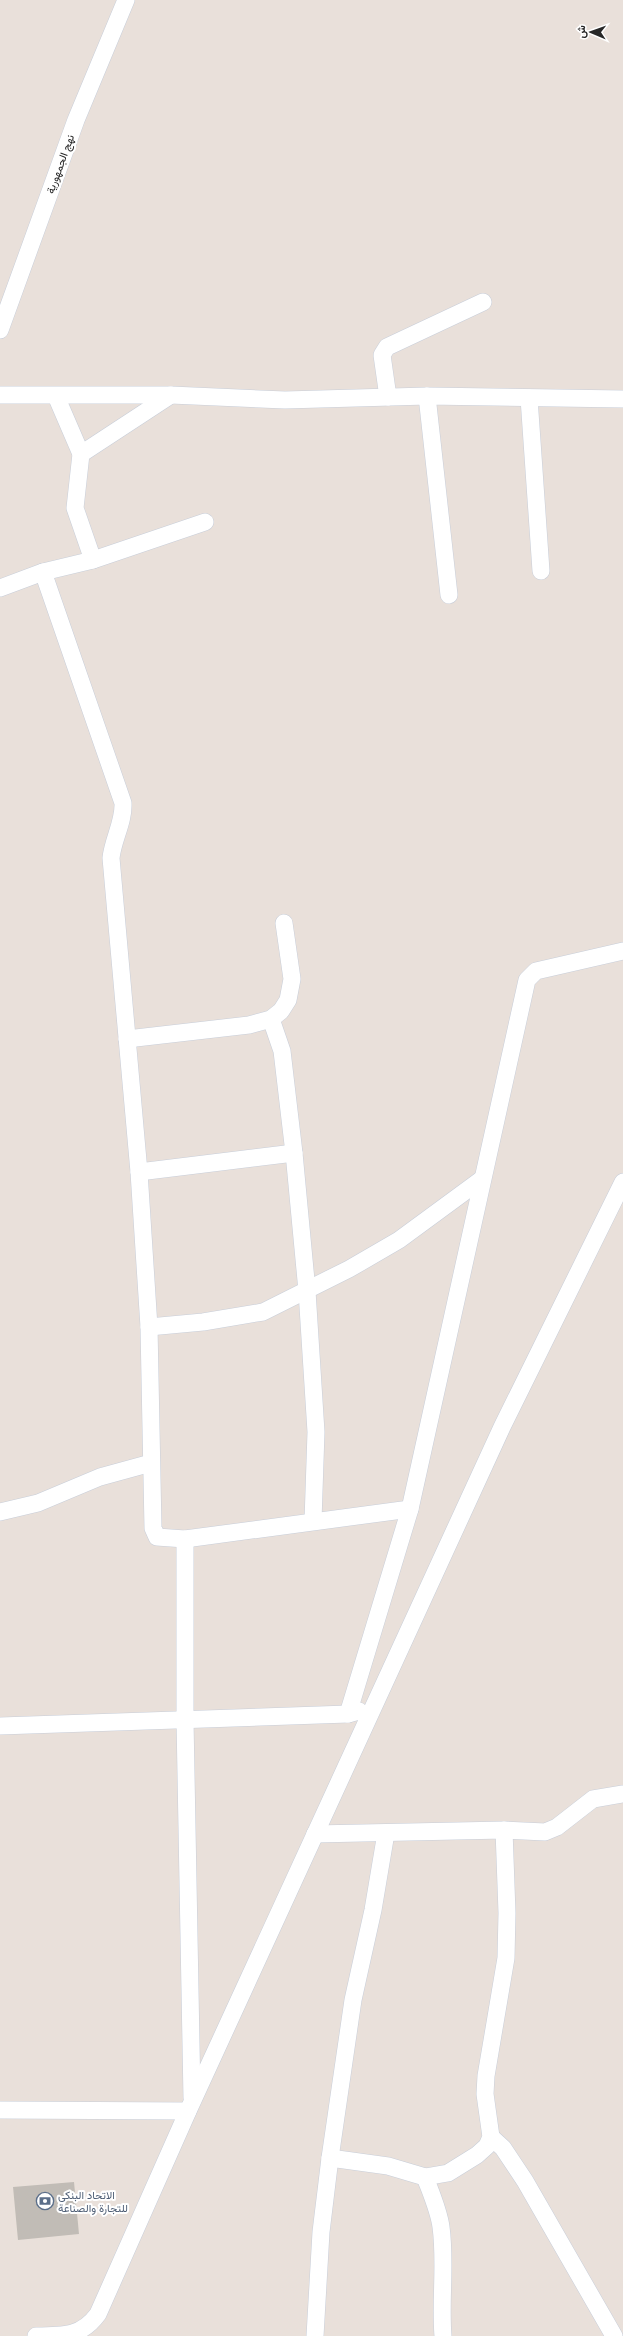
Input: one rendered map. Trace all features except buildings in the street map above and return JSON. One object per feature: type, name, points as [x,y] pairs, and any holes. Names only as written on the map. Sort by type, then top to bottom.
[{"type":"street","name":"نهج الجمهورية","points":[[0,330],[76,120],[126,0]]},
{"type":"street","points":[[388,397],[382,355],[387,347],[483,302]]},
{"type":"street","points":[[0,395],[171,395],[285,400],[427,396],[623,400]]},
{"type":"street","points":[[81,454],[171,395]]},
{"type":"street","points":[[56,396],[81,454],[76,508],[93,560]]},
{"type":"street","points":[[427,396],[448,596]]},
{"type":"street","points":[[529,398],[541,571]]},
{"type":"street","points":[[0,588],[43,572],[93,560],[205,522]]},
{"type":"street","points":[[43,572],[123,803],[124,813],[114,839],[111,858],[139,1172],[149,1327],[153,1528],[157,1537],[185,1539],[410,1509]]},
{"type":"street","points":[[127,1039],[249,1025],[271,1019],[281,1011],[288,1000],[292,979],[284,923]]},
{"type":"street","points":[[348,1714],[410,1509],[482,1179],[529,977],[536,971],[623,951]]},
{"type":"street","points":[[271,1019],[282,1051],[294,1153],[307,1291],[316,1432],[313,1521]]},
{"type":"street","points":[[139,1172],[294,1153]]},
{"type":"street","points":[[149,1327],[237,1318],[263,1312],[307,1291],[399,1240],[482,1179]]},
{"type":"street","points":[[36,2336],[74,2335],[90,2327],[98,2314],[190,2106],[502,1427],[623,1182]]},
{"type":"street","points":[[0,1512],[38,1503],[100,1477],[151,1463]]},
{"type":"street","points":[[185,1539],[185,1720],[190,2106]]},
{"type":"street","points":[[0,1726],[348,1714],[373,1708]]},
{"type":"street","points":[[315,1834],[551,1830],[593,1799],[623,1794]]},
{"type":"street","points":[[330,2158],[388,2166],[425,2177],[448,2173],[467,2161],[486,2146],[491,2137],[485,2094],[486,2076],[506,1958],[507,1913],[504,1830]]},
{"type":"street","points":[[315,2336],[321,2232],[330,2158],[353,2000],[373,1910],[386,1833]]},
{"type":"street","points":[[0,2110],[190,2106]]},
{"type":"street","points":[[491,2137],[503,2148],[525,2181],[614,2336]]},
{"type":"street","points":[[425,2177],[441,2226],[443,2246],[441,2314],[443,2336]]},
{"type":"place","name":"الاتحاد البنكي للتجارة والصناعة","points":[[45,2201]]}]
